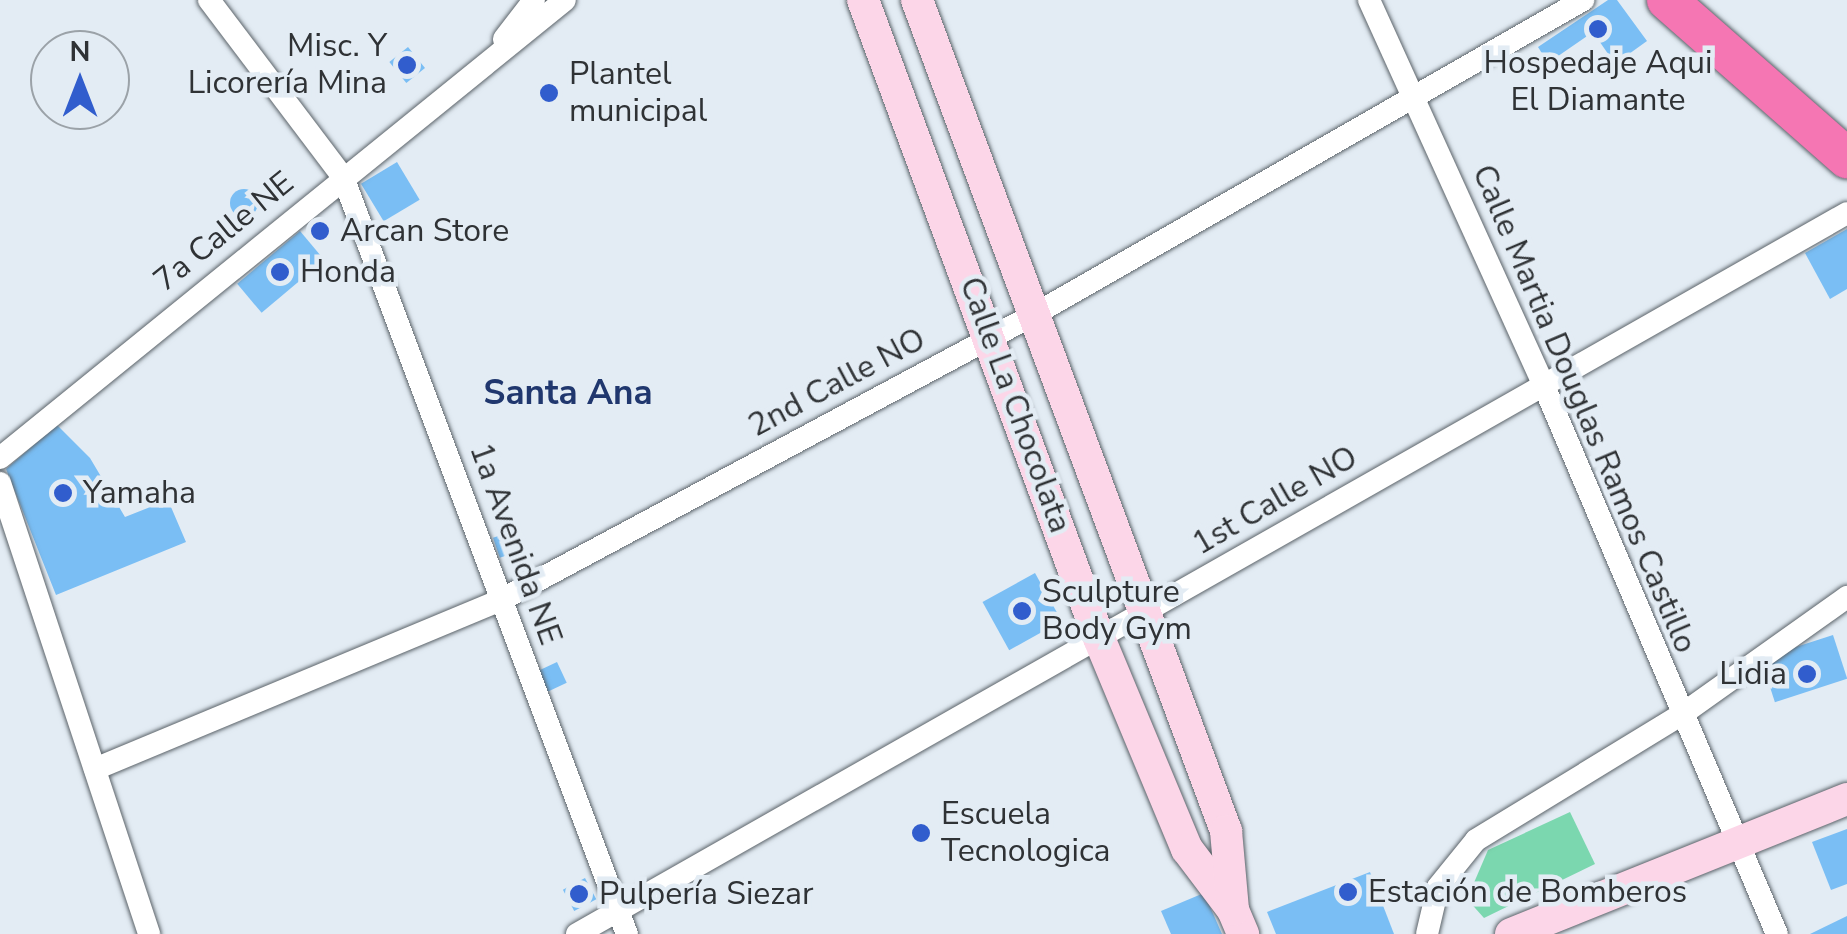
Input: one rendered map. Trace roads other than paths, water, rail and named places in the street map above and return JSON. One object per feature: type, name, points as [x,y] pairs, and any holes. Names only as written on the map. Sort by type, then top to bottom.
[{"type":"highway","points":[[1667,0],[1847,158]]},
{"type":"street","name":"1a Avenida NE","points":[[210,0],[342,177],[627,934]]},
{"type":"street","points":[[492,59],[534,0]]},
{"type":"street","name":"7a Calle NE","points":[[0,458],[565,0]]},
{"type":"street","name":"Calle La Chocolata","points":[[863,0],[1100,638],[1188,849],[1238,922]]},
{"type":"street","name":"Calle La Chocolata","points":[[917,0],[1226,831],[1238,922]]},
{"type":"street","name":"Calle Martia Douglas Ramos Castillo","points":[[1369,0],[1544,386],[1681,716],[1740,842],[1777,934]]},
{"type":"street","name":"2nd Calle NO","points":[[94,769],[501,600],[1035,314],[1583,0]]},
{"type":"street","name":"1st Calle NO","points":[[577,934],[1847,213]]},
{"type":"street","points":[[0,483],[149,934]]},
{"type":"street","points":[[1427,934],[1438,887],[1476,840],[1681,716],[1847,597]]},
{"type":"street","points":[[1511,934],[1847,799]]},
{"type":"place","name":"Hospedaje Aqui El Diamante","points":[[1598,29]]},
{"type":"place","name":"Misc. Y Licorería Mina","points":[[407,65]]},
{"type":"place","name":"Plantel municipal","points":[[549,93]]},
{"type":"place","name":"Arcan Store","points":[[320,231]]},
{"type":"place","name":"Honda","points":[[280,272]]},
{"type":"place","name":"Yamaha","points":[[63,493]]},
{"type":"place","name":"Sculpture Body Gym","points":[[1022,611]]},
{"type":"place","name":"Lidia","points":[[1807,674]]},
{"type":"place","name":"Escuela Tecnologica","points":[[921,833]]},
{"type":"place","name":"Estación de Bomberos","points":[[1348,892]]},
{"type":"place","name":"Pulpería Siezar","points":[[579,894]]},
{"type":"district","name":"Santa Ana","points":[[568,393]]}]
